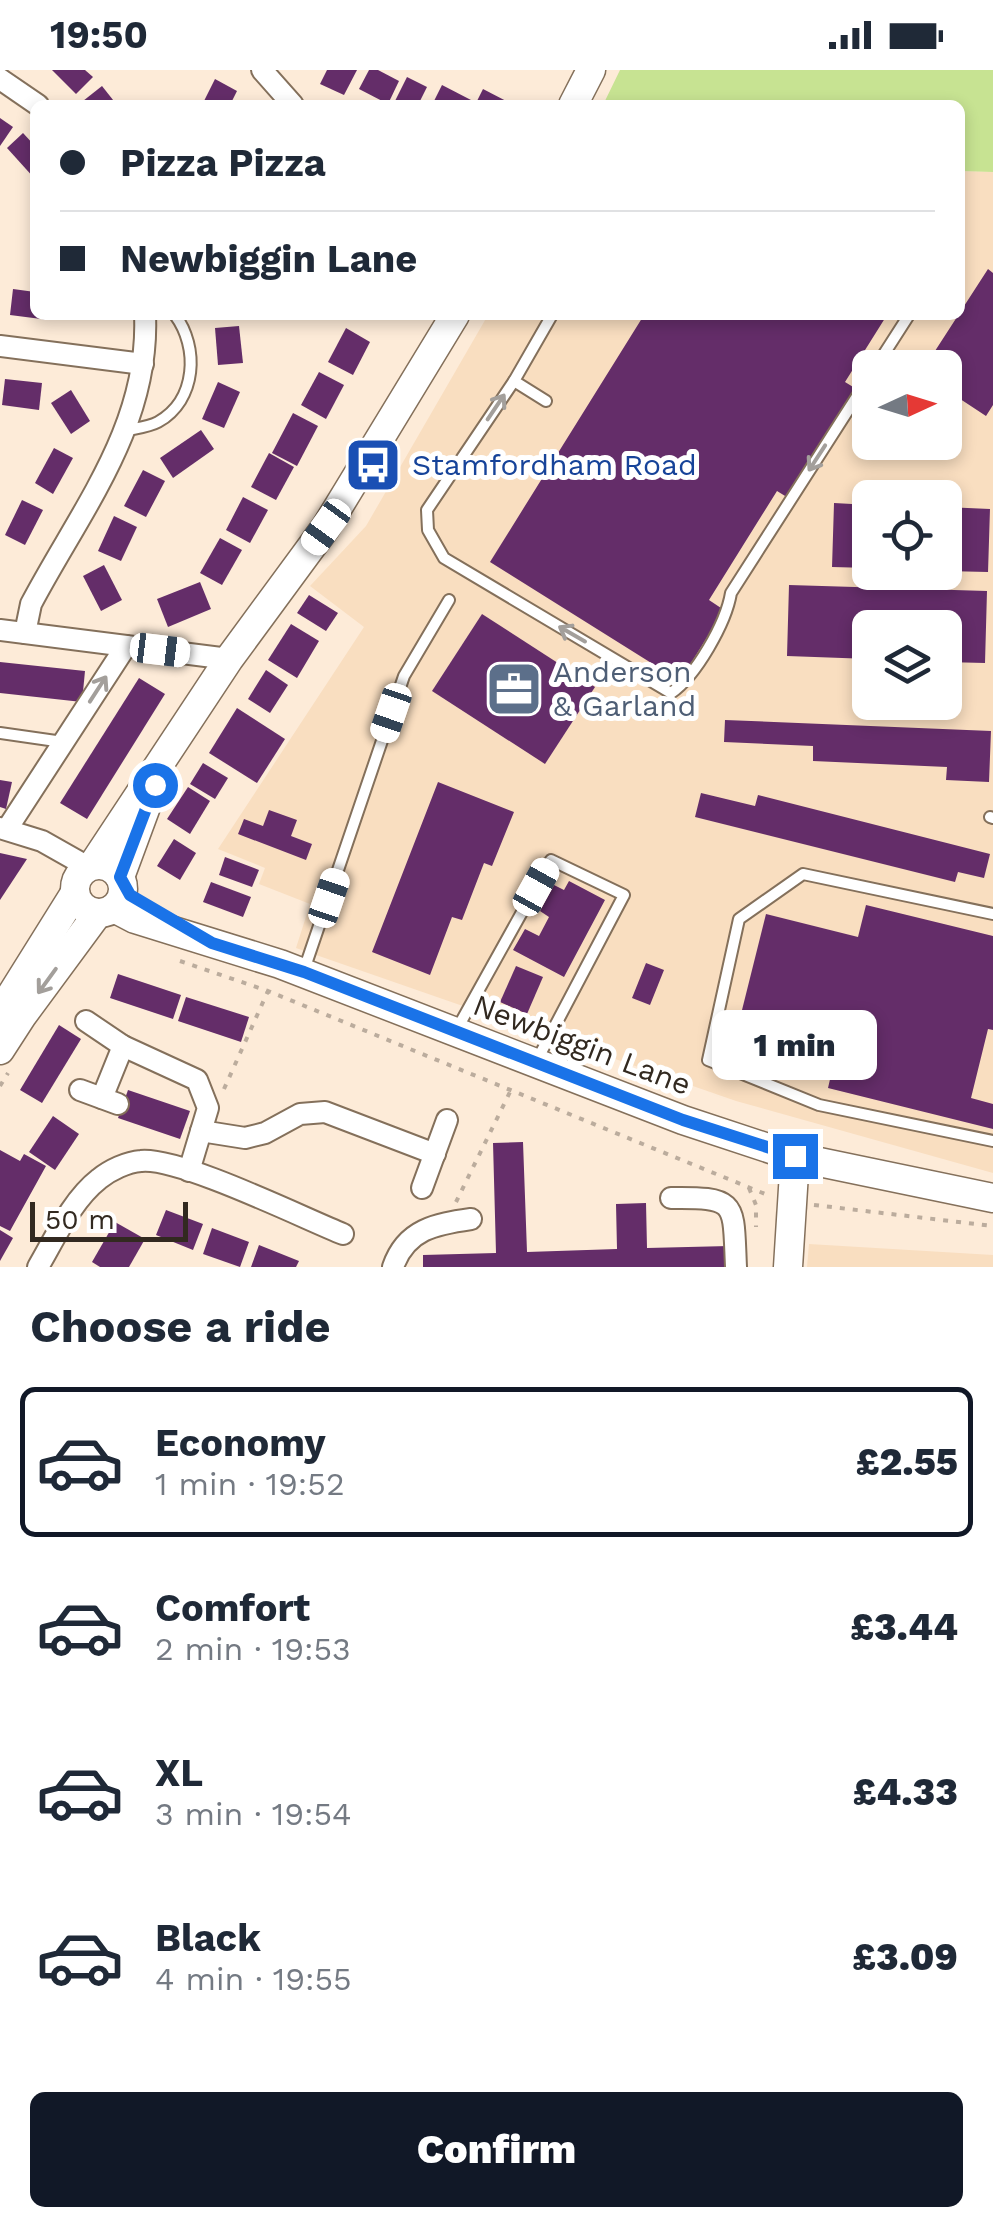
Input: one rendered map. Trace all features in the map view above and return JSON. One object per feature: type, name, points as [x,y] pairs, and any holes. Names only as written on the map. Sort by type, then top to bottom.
[{"type":"street","points":[[262,70],[289,100]]},
{"type":"street","points":[[576,100],[591,70]]},
{"type":"street","points":[[0,79],[31,100]]},
{"type":"street","points":[[25,633],[31,604],[127,430],[143,364],[144,320]]},
{"type":"street","points":[[0,1013],[84,874],[167,757],[229,658],[326,527],[452,320]]},
{"type":"street","points":[[0,346],[143,364]]},
{"type":"street","points":[[0,630],[229,658]]},
{"type":"street","points":[[84,874],[42,841],[3,829],[126,646]]},
{"type":"street","points":[[5,1060],[77,940],[114,897],[131,842],[167,757]]},
{"type":"street","points":[[84,874],[112,868],[114,897]]},
{"type":"street","points":[[84,874],[82,907],[114,897]]},
{"type":"street","name":"Newbiggin Lane","points":[[114,897],[212,943]]},
{"type":"street","name":"Newbiggin Lane","points":[[114,897],[156,926],[304,972],[683,1120],[795,1156],[993,1198]]},
{"type":"street","points":[[77,940],[118,924],[156,926]]},
{"type":"street","points":[[86,1021],[123,1046],[197,1080],[208,1108],[188,1171]]},
{"type":"street","points":[[80,1090],[110,1101],[123,1046]]},
{"type":"street","points":[[201,1131],[246,1138],[300,1114],[326,1112],[435,1154]]},
{"type":"street","points":[[422,1188],[448,1120]]},
{"type":"street","points":[[788,1267],[795,1156]]},
{"type":"street","points":[[38,1267],[84,1194],[99,1179],[139,1161],[188,1171],[343,1234]]},
{"type":"street","points":[[671,1198],[712,1198],[727,1205],[733,1214],[736,1267]]},
{"type":"street","points":[[393,1267],[402,1248],[416,1234],[432,1225],[472,1220]]},
{"type":"lane","points":[[127,430],[154,425],[172,412],[184,394],[191,346],[179,320]]},
{"type":"lane","points":[[549,320],[514,381],[427,510],[428,530],[444,558],[671,692],[686,683],[728,610],[731,593],[852,404]]},
{"type":"lane","points":[[887,350],[906,320]]},
{"type":"lane","points":[[514,381],[546,401]]},
{"type":"lane","points":[[304,972],[404,676],[449,600]]},
{"type":"lane","points":[[0,732],[64,742]]},
{"type":"lane","points":[[456,1032],[551,860],[624,896],[536,1062]]},
{"type":"lane","points":[[993,914],[803,874],[739,919],[708,1060],[820,1105],[993,1141]]},
{"type":"path","points":[[166,955],[268,991],[778,1199],[993,1226]]},
{"type":"path","points":[[204,1092],[225,1089],[268,991]]},
{"type":"path","points":[[0,1086],[5,1060]]},
{"type":"path","points":[[446,1223],[511,1090]]},
{"type":"shaded area","points":[[965,171],[993,172],[993,1173],[736,1101],[296,948],[310,904],[259,884],[265,868],[218,849],[364,627],[310,586],[366,526],[485,320],[965,320]]},
{"type":"shaded area","points":[[809,1244],[993,1255],[993,1267],[807,1267]]},
{"type":"green space","points":[[620,70],[993,70],[993,172],[965,171],[965,100],[605,100]]},
{"type":"building","points":[[52,70],[85,70],[93,77],[76,94]]},
{"type":"building","points":[[327,70],[357,70],[344,95],[320,84]]},
{"type":"building","points":[[369,70],[378,70],[399,81],[390,100],[380,100],[359,89]]},
{"type":"building","points":[[407,77],[427,87],[420,100],[396,100]]},
{"type":"building","points":[[215,79],[237,91],[232,100],[204,100]]},
{"type":"building","points":[[442,85],[471,100],[434,100]]},
{"type":"building","points":[[102,86],[113,100],[84,100]]},
{"type":"building","points":[[483,89],[504,100],[478,100]]},
{"type":"building","points":[[0,118],[13,127],[0,146]]},
{"type":"building","points":[[23,133],[30,141],[30,173],[7,148]]},
{"type":"building","points":[[988,269],[993,273],[993,405],[986,416],[962,400],[962,350],[936,350],[955,320],[965,320],[965,305]]},
{"type":"building","points":[[13,289],[30,291],[30,318],[10,315]]},
{"type":"building","points":[[641,320],[884,320],[865,350],[852,350],[852,371],[845,382],[852,386],[852,400],[790,499],[777,491],[709,600],[724,610],[680,681],[490,562]]},
{"type":"building","points":[[239,326],[243,363],[218,365],[215,328]]},
{"type":"building","points":[[346,328],[370,342],[353,375],[328,362]]},
{"type":"building","points":[[319,372],[344,385],[326,419],[301,405]]},
{"type":"building","points":[[5,379],[42,383],[39,410],[2,405]]},
{"type":"building","points":[[218,382],[240,392],[224,428],[202,419]]},
{"type":"building","points":[[71,390],[90,421],[71,434],[51,403]]},
{"type":"building","points":[[293,413],[318,426],[297,466],[272,453]]},
{"type":"building","points":[[201,430],[214,449],[173,478],[160,458]]},
{"type":"building","points":[[54,448],[73,458],[53,494],[35,483]]},
{"type":"building","points":[[269,453],[294,467],[276,500],[251,487]]},
{"type":"building","points":[[143,470],[165,481],[146,517],[124,506]]},
{"type":"building","points":[[243,497],[268,510],[250,543],[226,530]]},
{"type":"building","points":[[22,500],[43,510],[25,545],[5,535]]},
{"type":"building","points":[[834,503],[852,504],[852,568],[832,567]]},
{"type":"building","points":[[962,508],[990,509],[988,572],[962,571]]},
{"type":"building","points":[[114,516],[137,527],[121,561],[98,551]]},
{"type":"building","points":[[220,538],[242,550],[222,585],[200,573]]},
{"type":"building","points":[[104,565],[122,600],[101,611],[83,576]]},
{"type":"building","points":[[200,582],[211,609],[168,627],[157,599]]},
{"type":"building","points":[[789,585],[852,587],[852,590],[987,591],[985,663],[962,662],[962,610],[852,610],[852,658],[787,656]]},
{"type":"building","points":[[309,595],[338,613],[326,631],[297,613]]},
{"type":"building","name":"Anderson & Garland","points":[[482,614],[595,687],[545,764],[432,691]]},
{"type":"building","points":[[291,624],[319,641],[297,678],[268,660]]},
{"type":"building","points":[[0,662],[85,671],[82,702],[0,693]]},
{"type":"building","points":[[266,670],[288,685],[270,713],[248,699]]},
{"type":"building","points":[[139,678],[165,694],[87,819],[60,803]]},
{"type":"building","points":[[237,708],[285,739],[257,783],[209,753]]},
{"type":"building","points":[[725,720],[991,731],[989,782],[946,780],[947,767],[813,761],[813,746],[724,742]]},
{"type":"building","points":[[203,763],[228,778],[215,799],[190,784]]},
{"type":"building","points":[[0,780],[12,782],[6,809],[0,807]]},
{"type":"building","points":[[438,782],[514,812],[492,866],[484,863],[462,920],[452,917],[430,975],[372,952]]},
{"type":"building","points":[[188,787],[210,801],[190,834],[167,819]]},
{"type":"building","points":[[701,793],[755,806],[758,795],[990,854],[984,878],[958,872],[955,882],[695,817]]},
{"type":"building","points":[[269,810],[297,820],[291,836],[312,844],[306,860],[238,834],[244,819],[263,826]]},
{"type":"building","points":[[174,839],[196,853],[180,880],[157,866]]},
{"type":"building","points":[[0,853],[27,859],[0,900]]},
{"type":"building","points":[[225,857],[259,870],[252,887],[219,875]]},
{"type":"building","points":[[569,881],[605,900],[564,977],[513,950],[525,929],[539,936],[549,917],[540,911],[554,885],[564,890]]},
{"type":"building","points":[[211,882],[251,897],[243,917],[203,902]]},
{"type":"building","points":[[866,905],[993,936],[993,1030],[988,1029],[971,1098],[993,1104],[993,1129],[828,1088],[831,1075],[732,1050],[766,914],[858,937]]},
{"type":"building","points":[[646,963],[664,970],[650,1005],[632,998]]},
{"type":"building","points":[[516,966],[543,977],[527,1014],[500,1002]]},
{"type":"building","points":[[118,974],[181,995],[173,1019],[110,998]]},
{"type":"building","points":[[186,997],[249,1017],[241,1042],[178,1021]]},
{"type":"building","points":[[59,1025],[81,1039],[42,1103],[20,1090]]},
{"type":"building","points":[[128,1090],[190,1111],[180,1139],[118,1118]]},
{"type":"building","points":[[53,1116],[79,1134],[55,1170],[29,1152]]},
{"type":"building","points":[[523,1142],[527,1252],[617,1249],[616,1204],[646,1203],[647,1248],[729,1246],[729,1267],[423,1267],[423,1255],[496,1253],[493,1143]]},
{"type":"building","points":[[0,1150],[20,1161],[24,1154],[46,1166],[10,1231],[0,1226]]},
{"type":"building","points":[[166,1210],[203,1224],[193,1250],[156,1235]]},
{"type":"building","points":[[115,1222],[145,1239],[129,1267],[100,1267],[92,1262]]},
{"type":"building","points":[[212,1228],[249,1242],[240,1267],[203,1254]]},
{"type":"building","points":[[0,1230],[13,1238],[0,1261]]},
{"type":"building","points":[[259,1245],[299,1261],[296,1267],[251,1267]]},
{"type":"place","name":"Stamfordham Road","points":[[373,465]]},
{"type":"place","name":"Anderson & Garland","points":[[514,689]]},
{"type":"route","points":[[155,785],[120,877],[130,895],[212,943],[304,972],[683,1120],[795,1156]]}]
